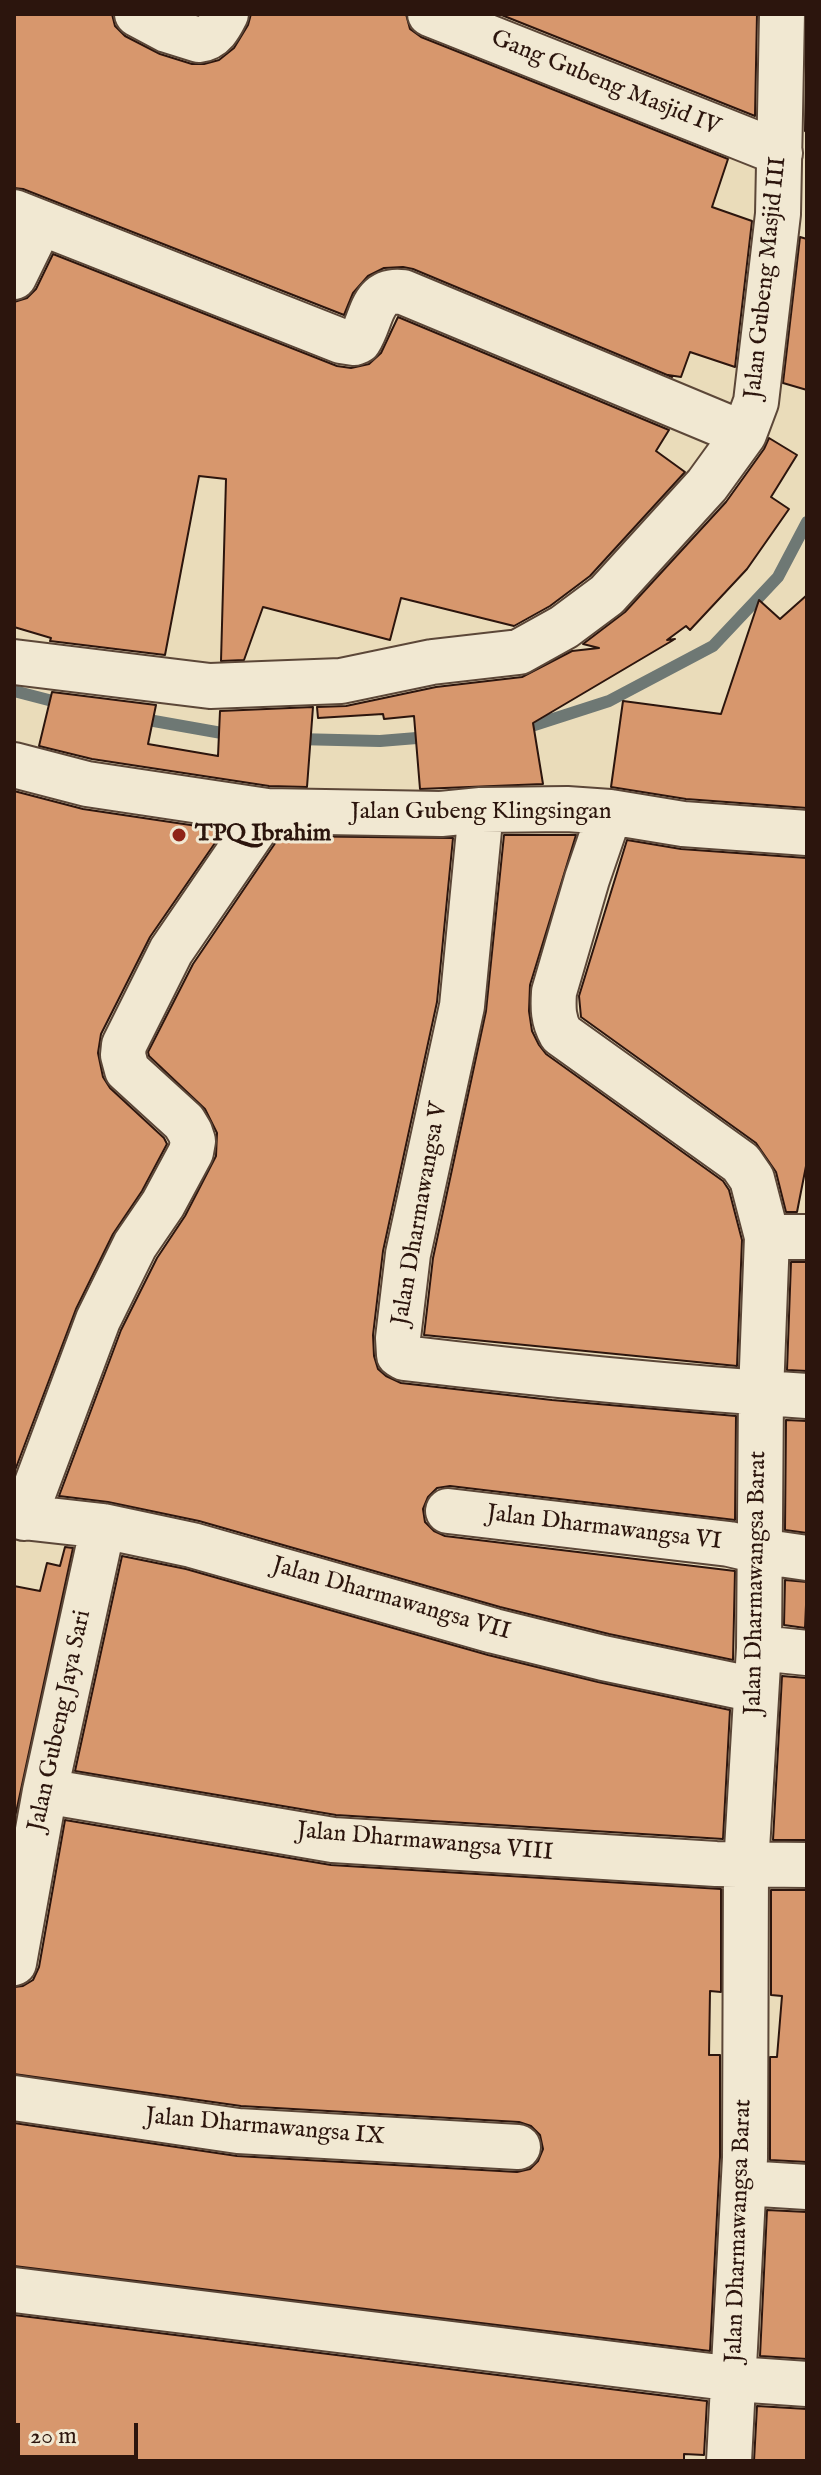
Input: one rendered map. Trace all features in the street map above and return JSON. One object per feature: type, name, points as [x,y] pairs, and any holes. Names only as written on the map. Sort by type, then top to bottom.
[{"type":"street","points":[[137,14],[167,30],[199,40],[205,40],[216,32],[226,14]]},
{"type":"street","name":"Gang Gubeng Masjid IV","points":[[430,14],[780,153]]},
{"type":"street","name":"Jalan Gubeng Masjid III","points":[[14,662],[210,686],[341,681],[432,662],[519,652],[564,627],[607,595],[707,485],[744,434],[756,402],[778,214],[782,14]]},
{"type":"street","points":[[14,277],[27,218],[341,341],[359,341],[381,296],[391,290],[403,292],[744,434]]},
{"type":"street","name":"Jalan Gubeng Klingsingan","points":[[14,765],[87,784],[267,811],[441,814],[481,810],[567,809],[610,812],[683,824],[807,833]]},
{"type":"street","name":"Jalan Dharmawangsa V","points":[[481,810],[462,1006],[408,1254],[398,1338],[399,1355],[510,1371],[807,1396]]},
{"type":"street","points":[[19,1517],[98,1320],[135,1245],[163,1204],[191,1152],[193,1141],[184,1122],[127,1070],[124,1045],[171,951],[267,811]]},
{"type":"street","name":"Jalan Dharmawangsa Barat","points":[[610,812],[554,992],[556,1025],[561,1034],[741,1163],[787,1237],[761,1393],[758,1669],[746,1866],[744,2183],[729,2461]]},
{"type":"street","name":"Jalan Dharmawangsa VI","points":[[448,1511],[729,1544],[807,1558]]},
{"type":"street","name":"Jalan Dharmawangsa VII","points":[[19,1517],[103,1526],[192,1545],[494,1631],[603,1658],[758,1669],[807,1653]]},
{"type":"street","name":"Jalan Gubeng Jaya Sari","points":[[14,1963],[45,1791],[103,1526]]},
{"type":"street","name":"Jalan Dharmawangsa VIII","points":[[45,1791],[333,1840],[746,1866],[807,1865]]},
{"type":"street","name":"Jalan Dharmawangsa IX","points":[[14,2098],[238,2131],[518,2147]]},
{"type":"street","points":[[744,2183],[807,2187]]},
{"type":"street","points":[[14,2290],[735,2379],[807,2384]]},
{"type":"building","points":[[14,14],[112,14],[115,26],[125,36],[160,54],[192,64],[204,64],[219,60],[234,48],[251,14],[406,14],[410,29],[421,37],[728,159],[712,207],[752,221],[735,367],[690,352],[681,377],[668,375],[672,377],[403,267],[384,268],[368,276],[353,293],[344,315],[14,188]]},
{"type":"building","points":[[499,14],[757,14],[755,116]]},
{"type":"building","points":[[807,14],[807,132],[805,131]]},
{"type":"building","points":[[800,237],[807,239],[807,390],[783,383]]},
{"type":"building","points":[[53,254],[337,366],[351,368],[369,364],[381,353],[398,317],[669,430],[656,451],[685,472],[590,576],[550,606],[514,626],[401,598],[390,640],[263,607],[244,660],[221,661],[226,479],[199,476],[165,655],[50,641],[51,638],[14,627],[14,302],[27,298],[36,289]]},
{"type":"building","points":[[769,438],[797,455],[771,497],[789,509],[747,569],[690,630],[686,626],[667,640],[675,639],[533,723],[543,784],[420,789],[414,716],[384,719],[383,714],[318,718],[317,707],[346,706],[436,687],[522,677],[572,651],[599,648],[583,644],[625,612],[726,502]]},
{"type":"building","points":[[807,595],[807,808],[686,799],[611,787],[623,701],[721,714],[759,600],[780,619]]},
{"type":"building","points":[[52,692],[156,705],[148,744],[218,756],[220,711],[313,707],[307,787],[269,786],[92,759],[39,746]]},
{"type":"building","points":[[14,791],[83,809],[224,830],[150,937],[101,1034],[98,1053],[103,1077],[110,1088],[167,1144],[142,1191],[113,1234],[76,1309],[14,1473]]},
{"type":"building","points":[[504,835],[576,835],[530,985],[532,1031],[546,1054],[723,1181],[729,1190],[742,1240],[737,1366],[424,1335],[433,1258],[486,1011]]},
{"type":"building","points":[[280,836],[453,838],[437,1002],[383,1251],[373,1335],[378,1369],[401,1383],[736,1416],[735,1520],[450,1486],[437,1488],[428,1497],[423,1509],[425,1522],[445,1536],[735,1571],[733,1660],[500,1607],[199,1521],[108,1502],[59,1496],[121,1330],[157,1258],[185,1216],[216,1156],[217,1133],[205,1109],[148,1052],[193,964]]},
{"type":"building","points":[[627,840],[681,849],[807,858],[807,1161],[797,1212],[786,1212],[776,1172],[756,1143],[581,1017],[579,996]]},
{"type":"building","points":[[791,1262],[807,1262],[807,1371],[787,1370]]},
{"type":"building","points":[[786,1420],[807,1421],[807,1533],[785,1530]]},
{"type":"building","points":[[65,1547],[73,1548],[14,1822],[14,1586],[40,1591],[47,1563],[60,1566]]},
{"type":"building","points":[[122,1556],[186,1569],[488,1655],[730,1710],[723,1839],[336,1815],[75,1771]]},
{"type":"building","points":[[785,1580],[807,1582],[805,1628],[784,1625]]},
{"type":"building","points":[[782,1676],[807,1678],[807,1840],[773,1840]]},
{"type":"building","points":[[65,1820],[331,1865],[721,1889],[721,1992],[710,1991],[709,2055],[720,2055],[720,2157],[710,2351],[14,2266],[14,2123],[237,2156],[517,2172],[530,2169],[543,2149],[540,2135],[531,2126],[519,2122],[241,2106],[14,2074],[14,1987],[33,1980],[39,1967]]},
{"type":"building","points":[[771,1890],[807,1890],[807,2162],[770,2160],[770,2057],[777,2057],[782,1996],[771,1995]]},
{"type":"building","points":[[767,2210],[807,2212],[807,2359],[760,2356]]},
{"type":"building","points":[[14,2315],[707,2401],[704,2455],[684,2454],[684,2461],[14,2461]]},
{"type":"building","points":[[757,2406],[807,2409],[807,2461],[754,2461]]},
{"type":"waterway","points":[[519,730],[609,701],[713,646],[778,577],[807,522]]},
{"type":"waterway","points":[[14,691],[64,704]]},
{"type":"waterway","points":[[137,718],[233,735]]},
{"type":"waterway","points":[[296,739],[380,741],[429,737]]},
{"type":"place","name":"TPQ Ibrahim","points":[[179,835]]}]
